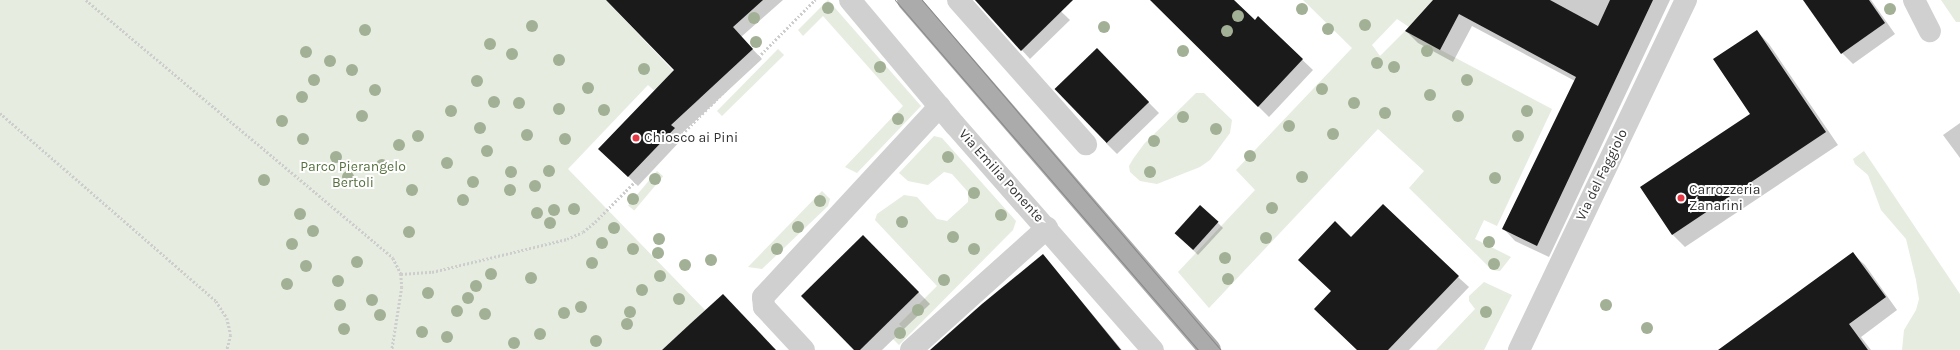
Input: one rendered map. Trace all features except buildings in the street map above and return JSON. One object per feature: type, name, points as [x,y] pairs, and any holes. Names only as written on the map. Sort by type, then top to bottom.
[{"type":"main road","points":[[908,0],[1210,350]]},
{"type":"street","name":"Via Emilia Ponente","points":[[850,0],[940,106],[1153,350]]},
{"type":"street","points":[[958,0],[1086,144]]},
{"type":"street","name":"Via del Faggiolo","points":[[1519,350],[1686,0]]},
{"type":"street","points":[[1914,0],[1930,31]]},
{"type":"street","points":[[804,350],[764,307],[763,297],[940,106]]},
{"type":"street","points":[[911,350],[1047,228]]},
{"type":"path","points":[[86,0],[393,258],[401,274],[402,287],[392,350]]},
{"type":"path","points":[[401,274],[432,272],[567,239],[583,232],[596,222],[815,0]]},
{"type":"path","points":[[0,113],[216,301],[226,318],[231,335],[227,350]]},
{"type":"green space","name":"Parco Pierangelo Bertoli","points":[[0,0],[606,0],[700,99],[686,111],[677,111],[648,85],[568,169],[705,310],[662,350],[0,350]]},
{"type":"green space","points":[[828,0],[921,106],[857,173],[845,167],[903,106],[823,16],[803,36],[798,30]]},
{"type":"green space","points":[[1303,0],[1435,0],[1409,27],[1397,19],[1372,45],[1380,56],[1405,31],[1552,109],[1497,226],[1484,220],[1475,239],[1511,257],[1500,271],[1492,270],[1409,188],[1424,171],[1378,129],[1209,308],[1178,272],[1255,190],[1236,170],[1352,48]]},
{"type":"green space","points":[[1941,0],[1960,0],[1960,22],[1956,22]]},
{"type":"green space","points":[[778,49],[784,55],[722,116],[717,111]]},
{"type":"green space","points":[[1196,93],[1204,93],[1232,120],[1230,133],[1210,160],[1200,167],[1157,184],[1140,181],[1130,172],[1129,166],[1133,159],[1144,144]]},
{"type":"green space","points":[[934,136],[942,138],[1016,221],[1013,230],[899,345],[893,339],[904,329],[899,324],[937,286],[875,220],[877,214],[904,195],[917,197],[937,219],[947,221],[968,202],[968,192],[952,174],[944,172],[928,185],[908,181],[899,173]]},
{"type":"green space","points":[[1864,151],[1960,294],[1960,350],[1902,350],[1904,330],[1916,310],[1919,299],[1916,280],[1906,239],[1881,210],[1868,175],[1855,164],[1853,159]]},
{"type":"green space","points":[[657,171],[663,176],[634,211],[628,205]]},
{"type":"green space","points":[[822,191],[830,199],[828,206],[762,269],[748,267]]},
{"type":"green space","points":[[1484,282],[1512,295],[1484,350],[1436,350],[1475,309],[1469,301],[1469,296]]},
{"type":"tram line","points":[[895,0],[1198,350]]},
{"type":"tram line","points":[[922,0],[1221,350]]},
{"type":"place","name":"Chiosco ai Pini","points":[[636,138]]},
{"type":"place","name":"Carrozzeria Zanarini","points":[[1681,198]]}]
